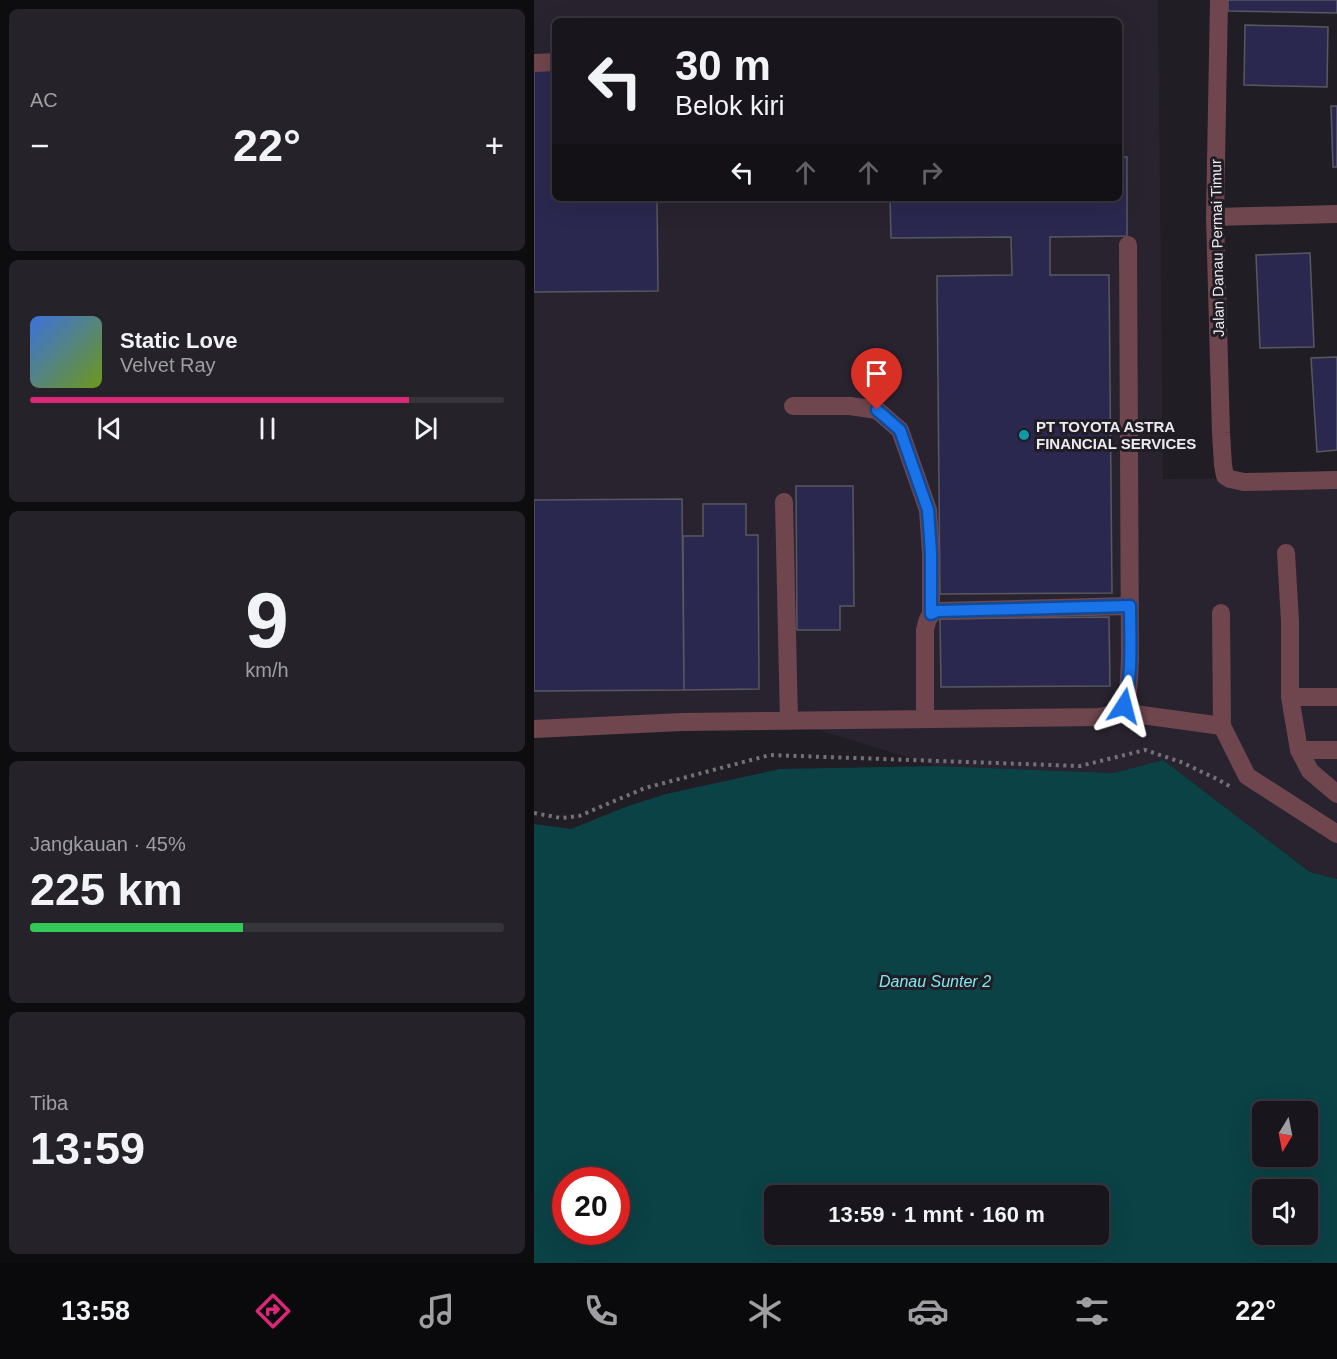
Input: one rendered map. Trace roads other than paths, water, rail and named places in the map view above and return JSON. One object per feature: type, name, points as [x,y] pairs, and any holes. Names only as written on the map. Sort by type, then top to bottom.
[{"type":"street","name":"Jalan Danau Permai Timur","points":[[1219,0],[1215,217],[1225,476],[1244,482],[1337,480]]},
{"type":"street","points":[[534,63],[552,62]]},
{"type":"street","points":[[1215,217],[1337,214]]},
{"type":"street","points":[[1120,712],[1127,697],[1130,659],[1128,245]]},
{"type":"street","points":[[793,406],[850,406],[877,410],[900,430],[928,510],[931,614],[925,630],[925,719]]},
{"type":"street","points":[[784,502],[789,721]]},
{"type":"street","points":[[1286,553],[1290,621],[1290,697],[1299,750],[1310,771],[1337,794]]},
{"type":"street","points":[[931,614],[938,611],[1130,606]]},
{"type":"street","points":[[1221,613],[1222,726],[1247,776],[1337,834]]},
{"type":"street","points":[[1290,697],[1337,697]]},
{"type":"street","points":[[534,729],[682,722],[1099,717],[1120,712],[1222,726]]},
{"type":"street","points":[[1299,750],[1337,750]]},
{"type":"water","name":"Danau Sunter 2","points":[[1163,760],[1310,872],[1337,879],[1337,1263],[534,1263],[534,824],[571,829],[628,806],[666,794],[780,769],[936,766],[1114,773]]},
{"type":"place","name":"PT TOYOTA ASTRA FINANCIAL SERVICES","points":[[1024,435]]}]
